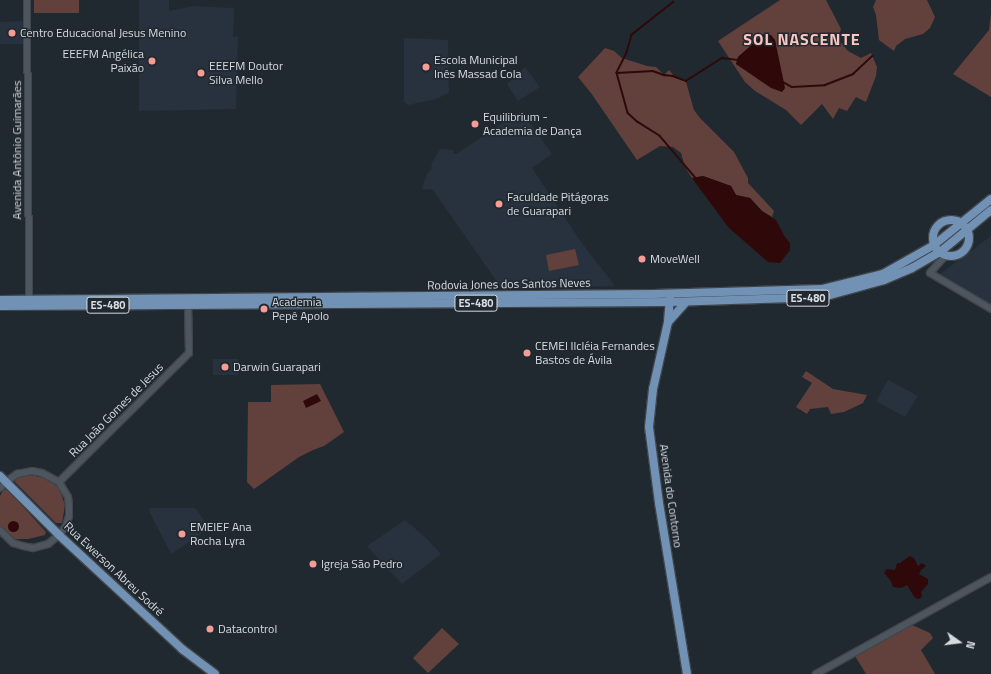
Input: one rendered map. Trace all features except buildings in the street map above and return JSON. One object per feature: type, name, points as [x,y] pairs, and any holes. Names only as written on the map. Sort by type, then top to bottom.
[{"type":"main road","name":"Rodovia Jones dos Santos Neves","points":[[667,298],[686,302],[823,297],[884,280],[912,268],[940,251],[991,199]]},
{"type":"main road","name":"Rodovia Jones dos Santos Neves","points":[[965,227],[991,210]]},
{"type":"main road","points":[[952,220],[965,227],[969,241],[964,250],[956,255],[940,251],[934,233],[940,223],[952,220]]},
{"type":"main road","name":"Rodovia Jones dos Santos Neves","points":[[0,306],[29,303],[188,301],[667,298],[823,289],[883,274],[940,251]]},
{"type":"main road","name":"Avenida do Contorno","points":[[667,298],[668,322],[653,389],[649,427],[659,503],[687,674]]},
{"type":"main road","name":"Rodovia Jones dos Santos Neves","points":[[0,300],[29,303]]},
{"type":"main road","points":[[668,322],[686,302]]},
{"type":"main road","name":"Rua Ewerson Abreu Sodré","points":[[2,482],[182,648],[216,674]]},
{"type":"street","name":"Avenida Antônio Guimarães","points":[[27,0],[29,303]]},
{"type":"street","points":[[940,251],[930,273],[991,309]]},
{"type":"street","name":"Rua João Gomes de Jesus","points":[[59,482],[189,353],[188,301]]},
{"type":"street","points":[[0,530],[13,543],[33,548],[48,544],[59,535],[66,526],[69,516],[69,505],[66,493],[59,482],[42,473],[32,471],[17,474],[2,482]]},
{"type":"street","points":[[0,542],[5,536]]},
{"type":"street","points":[[816,674],[991,577]]},
{"type":"shaded area","points":[[34,0],[79,0],[79,13],[34,13]]},
{"type":"shaded area","name":"EEEFM Doutor Silva Mello","points":[[139,0],[169,0],[169,11],[194,6],[234,8],[233,37],[238,36],[236,109],[139,111]]},
{"type":"shaded area","points":[[780,0],[826,0],[841,29],[838,39],[848,51],[861,58],[871,53],[877,67],[876,76],[866,102],[856,97],[847,111],[839,108],[833,119],[822,104],[801,125],[786,110],[755,91],[745,82],[718,41]],"holes":[[[764,34],[775,40],[776,50],[753,74],[736,64],[738,57]]]},
{"type":"shaded area","points":[[876,0],[927,0],[935,17],[930,28],[923,34],[905,39],[896,46],[894,51],[879,40],[876,15],[873,7]]},
{"type":"shaded area","points":[[991,14],[991,97],[953,74],[989,30]]},
{"type":"shaded area","name":"Centro Educacional Jesus Menino","points":[[24,21],[24,44],[0,44],[0,22]]},
{"type":"shaded area","points":[[764,34],[771,35],[775,40],[785,88],[782,92],[771,88],[736,64],[738,57]]},
{"type":"shaded area","name":"Escola Municipal Inês Massad Cola","points":[[404,38],[448,40],[449,93],[436,99],[408,105],[404,102]]},
{"type":"shaded area","points":[[605,48],[614,51],[622,58],[647,66],[656,67],[664,75],[669,70],[675,77],[686,82],[694,110],[734,152],[748,178],[748,183],[774,211],[772,217],[762,211],[750,198],[736,195],[731,186],[703,176],[692,178],[685,167],[681,153],[673,147],[660,146],[637,160],[591,93],[578,77]]},
{"type":"shaded area","points":[[525,67],[540,87],[518,101],[507,84]]},
{"type":"shaded area","name":"Faculdade Pitágoras de Guarapari","points":[[519,112],[522,112],[552,154],[532,168],[581,242],[615,286],[502,289],[433,190],[422,189],[427,173],[431,170],[432,163],[440,149],[453,150],[454,154],[458,153]]},
{"type":"shaded area","points":[[703,176],[731,186],[736,195],[750,198],[762,211],[776,220],[790,243],[790,250],[780,263],[768,262],[728,227],[692,178]]},
{"type":"shaded area","points":[[991,236],[991,311],[935,278]]},
{"type":"shaded area","points":[[575,249],[579,265],[549,271],[546,255]]},
{"type":"shaded area","name":"Darwin Guarapari","points":[[213,359],[238,359],[238,375],[213,375]]},
{"type":"shaded area","points":[[806,371],[833,389],[867,395],[863,403],[844,412],[831,414],[828,407],[810,409],[807,414],[796,407],[812,383],[802,377]]},
{"type":"shaded area","points":[[888,380],[918,396],[905,417],[876,401]]},
{"type":"shaded area","points":[[320,384],[344,432],[324,446],[299,457],[254,489],[247,482],[248,402],[271,402],[271,385]]},
{"type":"shaded area","points":[[317,394],[321,401],[306,408],[303,401]]},
{"type":"shaded area","points":[[29,475],[46,478],[59,488],[65,505],[62,523],[56,523],[15,482],[16,478]]},
{"type":"shaded area","points":[[4,489],[8,490],[46,532],[45,535],[28,539],[15,539],[10,538],[0,528],[0,496]]},
{"type":"shaded area","name":"EMEIEF Ana Rocha Lyra","points":[[150,508],[195,508],[210,528],[171,554],[149,511]]},
{"type":"shaded area","points":[[13,520],[17,522],[19,526],[17,530],[13,532],[9,530],[7,526],[9,522]]},
{"type":"shaded area","points":[[405,520],[425,537],[441,554],[402,584],[367,546]]},
{"type":"shaded area","points":[[910,556],[914,558],[918,566],[922,563],[926,566],[919,574],[928,579],[928,584],[921,592],[922,597],[919,599],[915,598],[907,585],[901,588],[893,587],[891,581],[884,573],[887,569],[895,570],[897,563],[901,563]]},
{"type":"shaded area","points":[[910,624],[930,633],[933,638],[921,650],[935,674],[866,674],[855,656]]},
{"type":"shaded area","points":[[442,628],[459,644],[428,673],[413,658]]},
{"type":"waterway","points":[[674,2],[632,35],[627,53],[617,73],[628,113],[638,122],[660,136],[696,178]]},
{"type":"waterway","points":[[783,82],[792,87],[825,85],[853,74],[872,56]]},
{"type":"waterway","points":[[617,73],[653,71],[686,81],[722,58],[739,60]]},
{"type":"place","name":"Centro Educacional Jesus Menino","points":[[12,33]]},
{"type":"place","name":"EEEFM Angélica Paixão","points":[[152,61]]},
{"type":"place","name":"Escola Municipal Inês Massad Cola","points":[[426,67]]},
{"type":"place","name":"EEEFM Doutor Silva Mello","points":[[201,73]]},
{"type":"place","name":"Equilibrium - Academia de Dança","points":[[475,124]]},
{"type":"place","name":"Faculdade Pitágoras de Guarapari","points":[[499,204]]},
{"type":"place","name":"MoveWell","points":[[642,259]]},
{"type":"place","name":"Academia Pepê Apolo","points":[[264,309]]},
{"type":"place","name":"CEMEI Ilcléia Fernandes Bastos de Ávila","points":[[527,353]]},
{"type":"place","name":"Darwin Guarapari","points":[[225,367]]},
{"type":"place","name":"EMEIEF Ana Rocha Lyra","points":[[182,534]]},
{"type":"place","name":"Igreja São Pedro","points":[[313,564]]},
{"type":"place","name":"Datacontrol","points":[[210,629]]},
{"type":"district","name":"SOL NASCENTE","points":[[802,39]]}]
